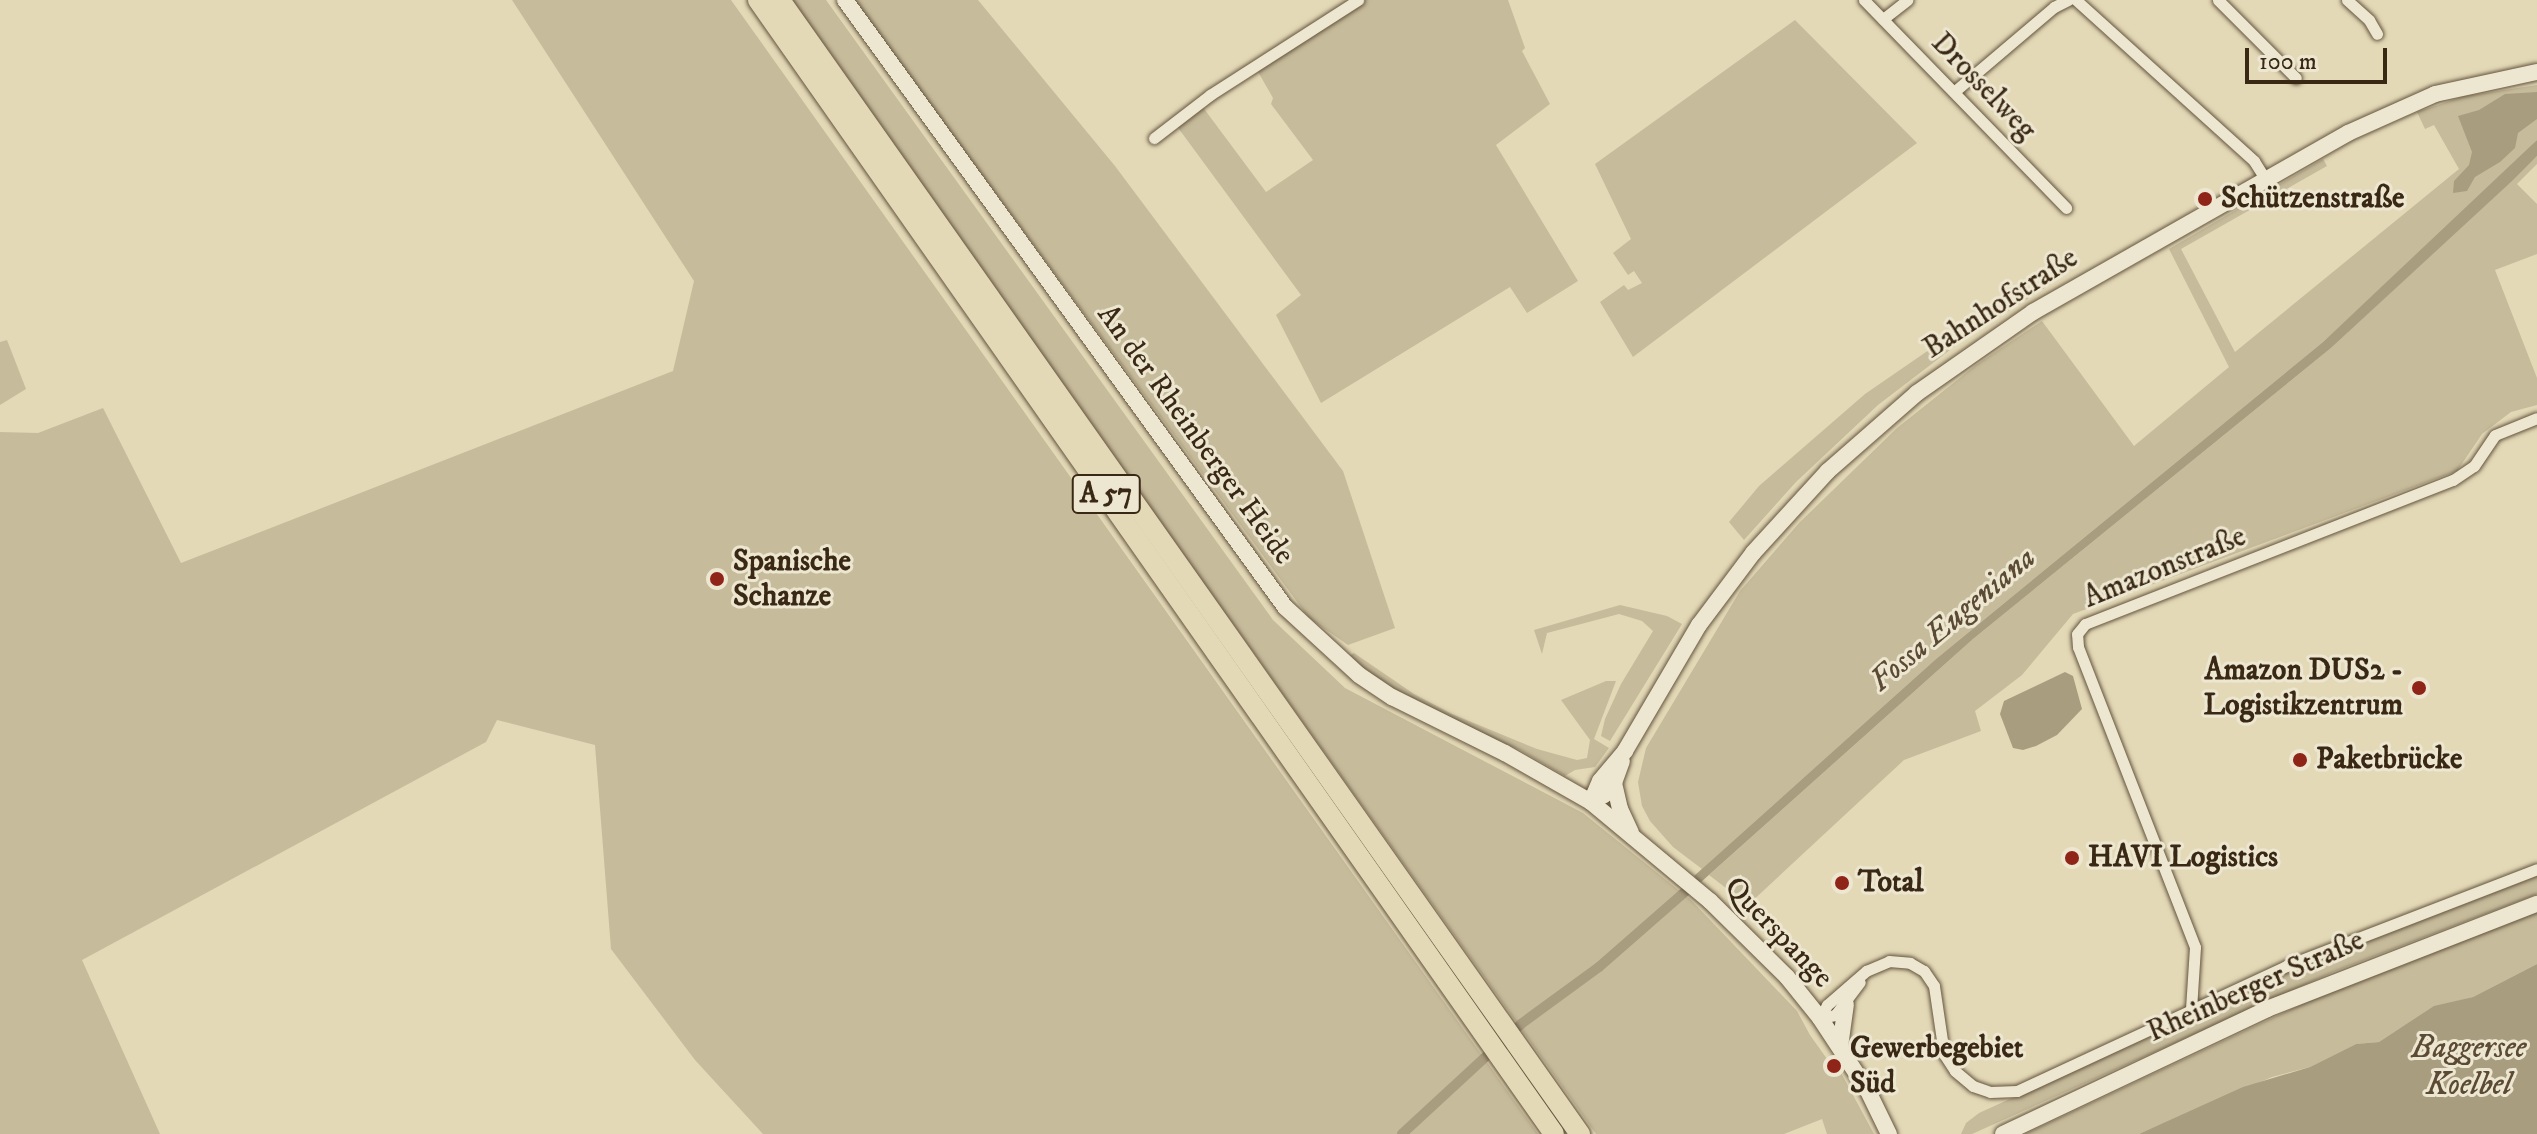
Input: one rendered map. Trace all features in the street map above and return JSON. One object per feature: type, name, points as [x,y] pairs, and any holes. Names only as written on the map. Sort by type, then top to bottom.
[{"type":"highway","name":"A 57","points":[[758,0],[1462,982]]},
{"type":"highway","name":"A 57","points":[[780,0],[1462,982],[1516,1062],[1554,1134]]},
{"type":"highway","name":"A 57","points":[[1516,1062],[1580,1134]]},
{"type":"street","name":"An der Rheinberger Heide","points":[[845,0],[1285,607],[1359,675],[1392,697],[1505,753],[1591,802]]},
{"type":"street","points":[[1154,138],[1210,95],[1358,0]]},
{"type":"street","name":"Drosselweg","points":[[1864,0],[2066,208]]},
{"type":"street","points":[[1883,19],[1907,0]]},
{"type":"street","points":[[1955,91],[2054,7],[2068,0]]},
{"type":"street","points":[[2076,0],[2254,161],[2266,180]]},
{"type":"street","points":[[2218,0],[2296,78]]},
{"type":"street","points":[[2347,0],[2369,20],[2377,34]]},
{"type":"street","name":"Bahnhofstraße","points":[[1591,802],[1600,781],[1625,751],[1674,664],[1735,576],[1802,498],[1887,417],[1953,365],[2033,312],[2348,133],[2435,94],[2537,72]]},
{"type":"street","name":"Amazonstraße","points":[[2191,1009],[2195,947],[2078,647],[2077,634],[2085,624],[2453,480],[2474,466],[2495,435],[2537,418]]},
{"type":"street","name":"Bahnhofstraße","points":[[1614,783],[1625,751]]},
{"type":"street","points":[[1591,802],[1604,795],[1614,783]]},
{"type":"street","points":[[1614,783],[1620,809],[1627,817],[1632,834]]},
{"type":"street","name":"Querspange","points":[[1591,802],[1710,901],[1787,977],[1840,1047],[1889,1133]]},
{"type":"street","points":[[1820,1018],[1827,1005],[1866,971],[1889,961],[1910,963],[1924,971],[1934,986],[1940,1038],[1949,1064],[1963,1079],[1990,1092],[2017,1091],[2191,1009],[2346,941],[2537,869]]},
{"type":"street","name":"Rheinberger Straße","points":[[2003,1134],[2267,1009],[2537,904]]},
{"type":"street","points":[[1820,1018],[1835,1015],[1846,1004],[1866,971]]},
{"type":"street","points":[[1840,1047],[1846,1004]]},
{"type":"shaded area","points":[[512,0],[731,0],[1538,1134],[763,1134],[695,1060],[611,949],[595,745],[497,720],[486,742],[82,960],[160,1134],[0,1134],[0,432],[38,433],[103,408],[181,563],[673,371],[694,281]]},
{"type":"shaded area","points":[[789,0],[826,0],[1273,620],[1345,688],[1583,813],[1692,901],[1797,1011],[1837,1073],[1840,1071],[1874,1134],[1827,1134],[1822,1119],[1784,1134],[1596,1134]]},
{"type":"shaded area","points":[[853,0],[978,0],[1115,166],[1343,471],[1395,628],[1348,645],[1309,618]]},
{"type":"shaded area","points":[[1363,0],[1508,0],[1525,48],[1522,51],[1550,104],[1496,145],[1578,281],[1527,313],[1510,287],[1321,403],[1276,315],[1301,295],[1176,125],[1202,106],[1266,192],[1313,160],[1271,104],[1273,98],[1257,70]]},
{"type":"shaded area","points":[[1795,20],[1917,143],[1633,357],[1600,302],[1624,285],[1628,290],[1642,283],[1634,271],[1628,275],[1613,253],[1631,239],[1595,164]]},
{"type":"shaded area","points":[[2537,85],[2537,140],[2505,173],[2323,342],[1936,659],[1702,869],[1673,847],[1650,821],[1642,806],[1638,782],[1646,748],[1740,591],[1799,523],[1897,428],[1976,365],[2042,321],[2134,446],[2229,367],[2169,249],[2323,159],[2327,166],[2181,249],[2235,352],[2459,169],[2434,125],[2425,129],[2417,112],[2465,96]]},
{"type":"shaded area","points":[[2537,156],[2537,164],[2517,184],[2537,204],[2537,254],[2495,270],[2537,378],[2537,405],[2511,412],[2482,434],[2457,471],[2073,614],[2022,675],[1975,711],[1981,731],[1904,760],[1748,905],[1709,875],[1973,639],[2331,348]]},
{"type":"shaded area","points":[[2054,282],[1963,340],[1878,405],[1796,482],[1744,540],[1729,522],[1759,486],[1865,394],[1926,352]]},
{"type":"shaded area","points":[[7,340],[26,389],[0,405],[0,342]]},
{"type":"shaded area","points":[[1620,605],[1667,616],[1682,624],[1610,741],[1601,736],[1605,719],[1621,684],[1653,631],[1642,621],[1619,614],[1547,633],[1542,654],[1534,630]]},
{"type":"shaded area","points":[[1354,653],[1414,694],[1452,714],[1537,749],[1577,760],[1587,758],[1590,740],[1561,700],[1606,681],[1616,681],[1594,739],[1609,748],[1595,767],[1575,770],[1565,776],[1520,750],[1445,718],[1377,679],[1347,657]]},
{"type":"shaded area","points":[[2537,876],[2537,894],[2333,972],[1972,1134],[1961,1134],[1966,1123],[1979,1113],[2290,971]]},
{"type":"shaded area","points":[[2537,912],[2537,964],[2473,997],[2434,1007],[2379,1042],[2356,1044],[2310,1067],[2272,1077],[2139,1134],[2025,1134],[2313,999]]},
{"type":"water","points":[[2537,92],[2537,119],[2518,133],[2515,148],[2500,162],[2475,177],[2467,191],[2453,193],[2454,181],[2469,165],[2472,152],[2458,116],[2479,110],[2505,94]]},
{"type":"water","points":[[2537,140],[2537,156],[2331,348],[1973,639],[1701,882],[1694,876],[1936,659],[2323,342]]},
{"type":"water","points":[[2065,672],[2073,676],[2082,709],[2057,735],[2023,750],[2013,748],[2000,714],[2004,701]]},
{"type":"water","name":"Baggersee Koelbel","points":[[2537,964],[2537,1134],[2139,1134],[2243,1087],[2310,1067],[2356,1044],[2379,1042],[2434,1006],[2473,997]]},
{"type":"waterway","name":"Fossa Eugeniana","points":[[1402,1134],[1521,1024],[1599,967],[1695,883]]},
{"type":"place","name":"Schützenstraße","points":[[2205,199]]},
{"type":"place","name":"Spanische Schanze","points":[[717,579]]},
{"type":"place","name":"Amazon DUS2 - Logistikzentrum","points":[[2419,688]]},
{"type":"place","name":"Paketbrücke","points":[[2300,760]]},
{"type":"place","name":"HAVI Logistics","points":[[2072,858]]},
{"type":"place","name":"Total","points":[[1842,883]]},
{"type":"place","name":"Gewerbegebiet Süd","points":[[1834,1066]]}]
